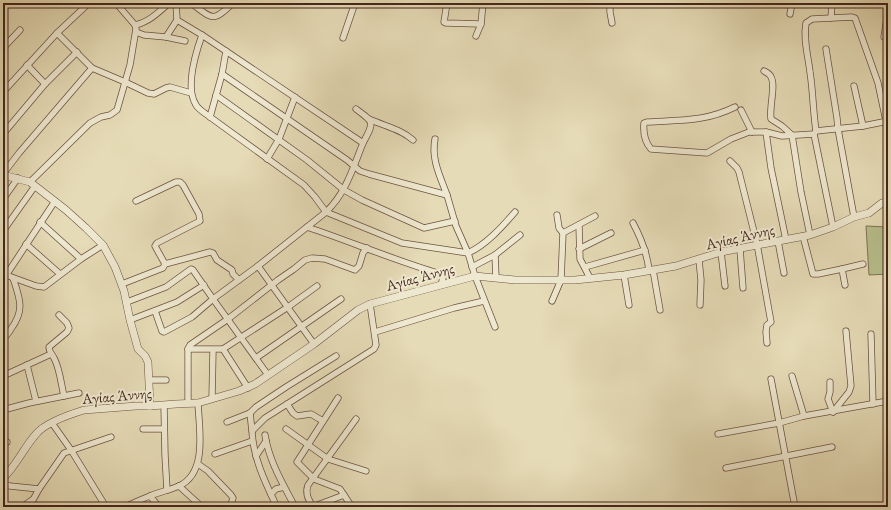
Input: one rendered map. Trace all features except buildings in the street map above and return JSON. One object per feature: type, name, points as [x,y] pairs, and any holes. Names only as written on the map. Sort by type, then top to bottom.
[{"type":"street","points":[[3,92],[27,65],[89,3]]},
{"type":"street","points":[[3,231],[33,184],[90,123],[101,117],[110,115],[117,110],[130,65],[136,32],[135,25],[116,3]]},
{"type":"street","points":[[135,25],[146,21],[169,3]]},
{"type":"street","points":[[166,37],[177,20],[176,3]]},
{"type":"street","points":[[191,3],[210,17],[219,15],[233,3]]},
{"type":"street","points":[[343,38],[355,3]]},
{"type":"street","points":[[446,3],[444,22],[481,24]]},
{"type":"street","points":[[476,36],[481,24],[483,3]]},
{"type":"street","points":[[610,3],[612,23]]},
{"type":"street","points":[[790,14],[792,3]]},
{"type":"street","points":[[831,18],[832,3]]},
{"type":"street","points":[[884,37],[888,11]]},
{"type":"street","points":[[735,107],[717,116],[707,118],[644,123],[643,130],[648,146],[651,149],[707,153],[730,139],[752,132],[766,132],[782,136],[792,135],[815,132],[838,129],[863,126],[887,121],[878,83],[855,18],[852,16],[812,19],[806,23],[805,28],[815,132],[833,227]]},
{"type":"street","points":[[177,20],[363,142]]},
{"type":"street","points":[[3,48],[20,30]]},
{"type":"street","points":[[136,32],[144,35],[186,40]]},
{"type":"street","points":[[58,33],[92,68],[150,94],[154,94],[170,87],[191,93]]},
{"type":"street","points":[[202,35],[195,58],[191,93],[196,105],[210,117],[304,185],[315,196],[326,212],[402,242],[468,253],[475,250],[485,242],[515,212]]},
{"type":"street","points":[[826,49],[838,129],[854,217]]},
{"type":"street","points":[[210,117],[222,74],[226,51]]},
{"type":"street","points":[[3,134],[45,84],[77,52]]},
{"type":"street","points":[[27,65],[45,84]]},
{"type":"street","points":[[92,68],[3,174],[33,184],[56,201],[103,245],[122,284],[138,349],[145,356],[148,362],[150,406]]},
{"type":"street","points":[[764,71],[773,79],[770,109],[771,119],[792,135],[813,274],[863,264]]},
{"type":"street","points":[[222,74],[347,160],[360,171],[447,195]]},
{"type":"street","points":[[854,86],[863,126]]},
{"type":"street","points":[[216,95],[279,139],[344,190],[362,200],[424,228],[455,221]]},
{"type":"street","points":[[267,159],[279,139],[295,97]]},
{"type":"street","points":[[356,110],[386,126],[405,133],[413,140]]},
{"type":"street","points":[[741,110],[752,132]]},
{"type":"street","points":[[155,311],[162,331],[164,332],[192,317],[213,299],[258,266],[326,212],[339,199],[344,190],[371,126],[369,118]]},
{"type":"street","points":[[766,132],[782,241],[784,273]]},
{"type":"street","points":[[435,139],[434,158],[455,221],[495,327]]},
{"type":"street","points":[[730,161],[739,172],[758,244],[771,322],[767,324],[767,343]]},
{"type":"street","points":[[3,199],[18,178]]},
{"type":"street","points":[[136,201],[176,182],[180,182],[199,214],[200,221],[156,244],[155,246],[165,264]]},
{"type":"street","points":[[56,201],[4,276],[44,287],[81,259],[103,245]]},
{"type":"street","name":"Αγίας Άννης","points":[[3,478],[17,464],[38,432],[52,423],[84,410],[198,403],[248,388],[314,344],[358,310],[370,304],[475,276],[515,280],[561,280],[624,275],[676,266],[721,252],[758,244],[782,241],[833,227],[869,212],[882,203],[888,201]]},
{"type":"street","points":[[552,301],[561,280],[563,233],[559,228],[557,215]]},
{"type":"street","points":[[563,233],[595,216]]},
{"type":"street","points":[[40,222],[81,259]]},
{"type":"street","points":[[634,223],[640,236],[651,270],[660,310]]},
{"type":"street","points":[[579,225],[580,259],[590,278]]},
{"type":"street","points":[[307,227],[441,274],[443,278],[442,285]]},
{"type":"street","points":[[579,249],[612,233]]},
{"type":"street","points":[[472,267],[495,255],[520,236]]},
{"type":"street","points":[[26,244],[60,274]]},
{"type":"street","points":[[188,403],[188,349],[190,345],[228,319],[306,260],[312,258],[325,259],[356,269],[359,266],[362,253],[367,248]]},
{"type":"street","points":[[740,249],[743,288]]},
{"type":"street","points":[[585,267],[645,250]]},
{"type":"street","points":[[122,284],[163,268],[165,264],[210,252],[213,253],[217,260],[232,270],[233,274],[239,280]]},
{"type":"street","points":[[721,252],[725,286]]},
{"type":"street","points":[[495,255],[496,278]]},
{"type":"street","points":[[699,260],[701,280],[700,305]]},
{"type":"street","points":[[258,266],[314,344]]},
{"type":"street","points":[[127,302],[166,286],[191,269],[193,270],[268,374]]},
{"type":"street","points":[[842,269],[845,285]]},
{"type":"street","points":[[624,275],[629,305]]},
{"type":"street","points":[[3,339],[16,323],[20,313],[21,304],[13,278]]},
{"type":"street","points":[[130,320],[177,302],[204,285]]},
{"type":"street","points":[[188,349],[223,350],[316,286]]},
{"type":"street","points":[[256,358],[341,299]]},
{"type":"street","points":[[375,332],[448,309],[484,301]]},
{"type":"street","points":[[252,431],[265,418],[374,349],[376,345],[375,332],[370,304]]},
{"type":"street","points":[[59,315],[67,323],[69,328],[67,332],[49,347],[49,351],[55,359],[64,396]]},
{"type":"street","points":[[833,412],[849,392],[851,386],[846,331]]},
{"type":"street","points":[[871,334],[873,404]]},
{"type":"street","points":[[212,400],[213,350]]},
{"type":"street","points":[[223,350],[248,388]]},
{"type":"street","points":[[3,376],[51,354]]},
{"type":"street","points":[[228,422],[250,413],[260,404],[336,356]]},
{"type":"street","points":[[27,365],[36,401]]},
{"type":"street","points":[[792,376],[804,416]]},
{"type":"street","points":[[771,379],[795,507]]},
{"type":"street","points":[[149,380],[166,380]]},
{"type":"street","points":[[830,382],[830,392],[828,398],[833,412]]},
{"type":"street","points":[[3,410],[36,401],[79,393]]},
{"type":"street","points":[[338,398],[297,462],[314,478],[340,490],[352,507]]},
{"type":"street","points":[[718,434],[779,423],[804,416],[888,401]]},
{"type":"street","points":[[124,507],[179,486],[190,478],[198,464],[200,449],[198,403]]},
{"type":"street","points":[[287,404],[292,413],[297,416],[311,414],[323,421]]},
{"type":"street","points":[[164,405],[167,490]]},
{"type":"street","points":[[250,413],[252,441],[261,474],[276,505],[270,507]]},
{"type":"street","points":[[344,495],[312,507],[307,495],[307,490],[308,485],[356,419]]},
{"type":"street","points":[[52,423],[106,507]]},
{"type":"street","points":[[143,429],[164,429]]},
{"type":"street","points":[[286,429],[328,459],[366,471]]},
{"type":"street","points":[[29,507],[39,489],[64,453],[72,452],[111,438]]},
{"type":"street","points":[[256,456],[265,438],[270,456],[295,507]]},
{"type":"street","points":[[215,454],[252,441]]},
{"type":"street","points":[[726,468],[832,447]]},
{"type":"street","points":[[256,456],[270,456]]},
{"type":"street","points":[[198,464],[208,471],[232,495],[233,498],[230,507]]},
{"type":"street","points":[[3,484],[39,489]]},
{"type":"street","points":[[179,486],[202,507]]},
{"type":"street","points":[[271,494],[276,489],[284,487]]},
{"type":"street","points":[[150,496],[159,507]]},
{"type":"street","points":[[22,507],[34,498]]},
{"type":"green space","points":[[866,226],[888,227],[888,274],[869,275]]}]
